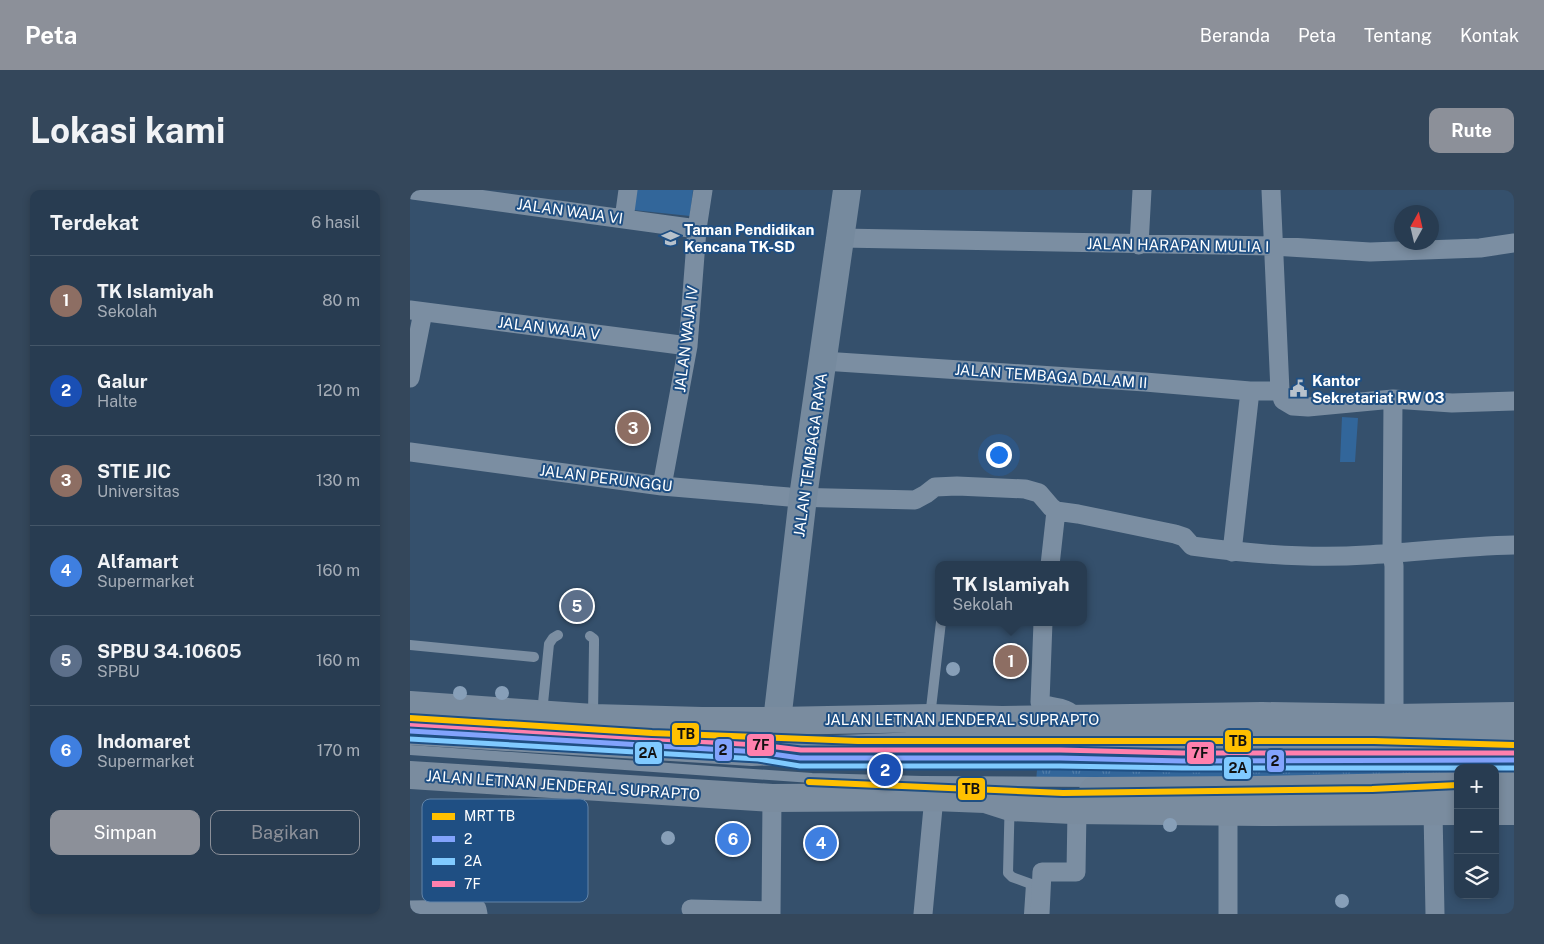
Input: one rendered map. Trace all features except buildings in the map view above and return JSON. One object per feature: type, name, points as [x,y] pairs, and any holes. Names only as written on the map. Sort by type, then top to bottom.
[{"type":"main road","name":"JALAN LETNAN JENDERAL SUPRAPTO","points":[[410,705],[593,718],[777,721],[930,718],[1002,720],[1254,716],[1394,718],[1514,716]]},
{"type":"main road","name":"JALAN LETNAN JENDERAL SUPRAPTO","points":[[410,731],[756,752],[1113,739],[1514,736]]},
{"type":"main road","name":"JALAN LETNAN JENDERAL SUPRAPTO","points":[[410,775],[772,798],[934,797],[1002,799],[1255,790],[1454,786]]},
{"type":"main road","points":[[1499,786],[1514,785]]},
{"type":"main road","name":"JALAN LETNAN JENDERAL SUPRAPTO","points":[[1002,799],[1077,810],[1228,812],[1445,811]]},
{"type":"main road","points":[[1499,811],[1514,811]]},
{"type":"street","name":"JALAN WAJA VI","points":[[414,190],[698,229]]},
{"type":"street","points":[[624,219],[628,190]]},
{"type":"street","name":"JALAN WAJA IV","points":[[662,486],[688,346],[703,190]]},
{"type":"street","name":"JALAN TEMBAGA RAYA","points":[[777,721],[803,497],[847,190]]},
{"type":"street","points":[[1139,245],[1142,190]]},
{"type":"street","points":[[1271,190],[1280,391],[1284,400],[1293,406],[1308,407],[1393,399],[1452,403],[1514,401]]},
{"type":"street","name":"JALAN HARAPAN MULIA I","points":[[841,238],[1273,246],[1370,252],[1480,248],[1514,243]]},
{"type":"street","points":[[410,378],[416,311]]},
{"type":"street","name":"JALAN WAJA V","points":[[416,311],[688,346]]},
{"type":"street","name":"JALAN TEMBAGA DALAM II","points":[[823,361],[1145,382],[1250,391],[1280,391]]},
{"type":"street","points":[[1232,552],[1250,391]]},
{"type":"street","points":[[1393,399],[1394,718]]},
{"type":"street","name":"JALAN PERUNGGU","points":[[410,452],[662,486],[803,497],[915,500],[935,487],[1025,489],[1039,493],[1051,508],[1056,511]]},
{"type":"street","points":[[1050,561],[1056,511],[1175,534],[1184,537],[1192,546],[1232,552],[1316,556],[1514,545]]},
{"type":"street","points":[[1043,626],[1040,702],[1045,705],[1063,708],[1077,718]]},
{"type":"street","points":[[923,914],[934,797]]},
{"type":"street","points":[[690,909],[771,912],[772,798]]},
{"type":"street","points":[[1040,914],[1042,872],[1076,872],[1077,810]]},
{"type":"street","points":[[1435,914],[1445,811]]},
{"type":"street","points":[[1228,812],[1228,914]]},
{"type":"street","points":[[410,910],[478,912]]},
{"type":"lane","points":[[930,718],[941,626]]},
{"type":"lane","points":[[542,714],[550,644],[553,638],[558,635]]},
{"type":"lane","points":[[590,636],[594,639],[593,718]]},
{"type":"lane","points":[[410,645],[534,657]]},
{"type":"lane","points":[[410,750],[812,778],[922,781],[1057,783],[1454,777]]},
{"type":"lane","points":[[756,752],[800,758],[1060,758],[1182,761],[1514,760]]},
{"type":"lane","points":[[1499,776],[1514,776]]},
{"type":"lane","points":[[1002,799],[1008,873],[1012,877],[1031,884],[1029,914]]},
{"type":"green space","points":[[635,190],[693,190],[690,216],[633,210]]},
{"type":"green space","points":[[1342,417],[1358,418],[1355,462],[1340,462]]},
{"type":"green space","points":[[1038,758],[1514,759],[1514,776],[1499,776],[1499,764],[1454,764],[1454,777],[1036,782]]},
{"type":"metro line","name":"TB","points":[[410,718],[652,733],[858,741],[1374,741],[1514,745]]},
{"type":"metro line","name":"TB","points":[[809,782],[1063,793],[1372,789],[1454,785]]},
{"type":"transit line","name":"7F","points":[[410,724],[759,745],[801,750],[1514,753]]},
{"type":"transit line","name":"2","points":[[410,731],[759,752],[800,758],[1060,758],[1182,761],[1514,760]]},
{"type":"transit line","name":"2A","points":[[410,739],[758,759],[800,766],[1514,768]]},
{"type":"place","name":"Taman Pendidikan Kencana TK-SD","points":[[670,238]]},
{"type":"place","name":"Kantor Sekretariat RW 03","points":[[1298,389]]},
{"type":"place","name":"STIE JIC","points":[[633,428]]},
{"type":"place","name":"SPBU 34.10605","points":[[577,606]]},
{"type":"place","name":"TK Islamiyah","points":[[1011,661]]},
{"type":"place","name":"Galur","points":[[885,770]]},
{"type":"place","name":"Indomaret","points":[[733,839]]},
{"type":"place","name":"Alfamart","points":[[821,843]]}]
